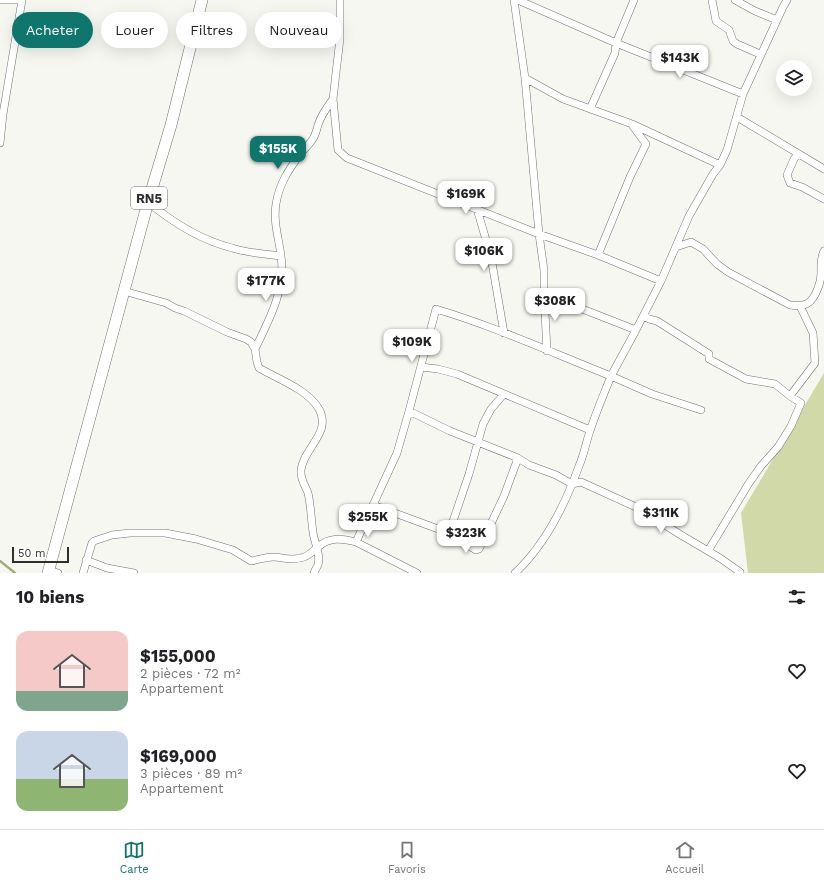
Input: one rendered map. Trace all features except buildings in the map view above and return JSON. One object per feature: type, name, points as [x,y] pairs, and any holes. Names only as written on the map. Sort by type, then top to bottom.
[{"type":"highway","name":"RN5","points":[[51,572],[124,291],[171,125],[202,0]]},
{"type":"street","points":[[0,0],[22,0],[0,143]]},
{"type":"street","points":[[340,0],[340,38],[333,99],[338,150],[347,158],[539,234],[598,255],[661,281]]},
{"type":"street","points":[[514,0],[525,78],[539,234],[544,270],[547,351]]},
{"type":"street","points":[[518,0],[616,43],[743,94]]},
{"type":"street","points":[[590,109],[615,53],[616,43],[634,0]]},
{"type":"street","points":[[712,0],[716,21],[729,30],[733,41],[760,54]]},
{"type":"street","points":[[735,0],[755,11],[777,20]]},
{"type":"street","points":[[515,573],[523,565],[552,527],[580,466],[590,430],[611,376],[644,316],[689,216],[713,174],[720,165],[727,150],[738,117],[743,94],[782,7],[787,0]]},
{"type":"street","points":[[525,78],[563,99],[632,124],[720,165]]},
{"type":"street","points":[[255,348],[278,295],[282,274],[275,216],[280,184],[301,153],[315,136],[318,124],[326,107],[333,99]]},
{"type":"street","points":[[738,117],[824,169]]},
{"type":"street","points":[[598,255],[630,177],[646,144],[632,124]]},
{"type":"street","points":[[798,154],[794,159],[787,175],[790,183],[802,187],[824,199]]},
{"type":"street","points":[[148,202],[159,211],[195,234],[222,245],[243,251],[281,256]]},
{"type":"street","points":[[477,209],[491,256],[504,333]]},
{"type":"street","points":[[676,247],[691,242],[703,249],[716,264],[728,272],[790,304],[800,306],[809,303],[815,297],[823,275],[821,258],[824,251]]},
{"type":"street","points":[[124,291],[166,303],[251,342],[255,348],[259,368],[310,398],[319,410],[322,421],[322,429],[304,458],[301,471],[303,483],[312,511],[313,533],[317,547],[318,564],[314,573]]},
{"type":"street","points":[[544,294],[636,330]]},
{"type":"street","points":[[790,396],[815,363],[813,333],[800,306]]},
{"type":"street","points":[[356,542],[397,453],[436,309],[504,333],[652,394],[701,410]]},
{"type":"street","points":[[644,316],[657,321],[709,354],[709,358],[746,379],[775,384],[801,403],[791,426],[778,447],[761,466],[749,483],[708,551]]},
{"type":"street","points":[[421,367],[438,369],[457,374],[590,430]]},
{"type":"street","points":[[449,533],[469,474],[483,424],[491,409],[504,394]]},
{"type":"street","points":[[409,411],[450,432],[477,441],[518,458],[529,465],[556,475],[572,484],[581,482],[638,508],[740,572]]},
{"type":"street","points":[[373,504],[449,533],[476,550],[479,549],[504,496],[518,458]]},
{"type":"street","points":[[83,573],[90,545],[94,540],[112,535],[130,533],[165,533],[196,538],[233,550],[251,561],[273,557],[292,560],[302,558],[311,554],[317,547],[331,539],[340,539],[356,542],[417,573]]},
{"type":"street","points":[[86,560],[107,568],[134,573]]},
{"type":"green space","points":[[824,373],[824,573],[748,573],[741,513]]},
{"type":"waterway","points":[[0,561],[15,573]]}]
